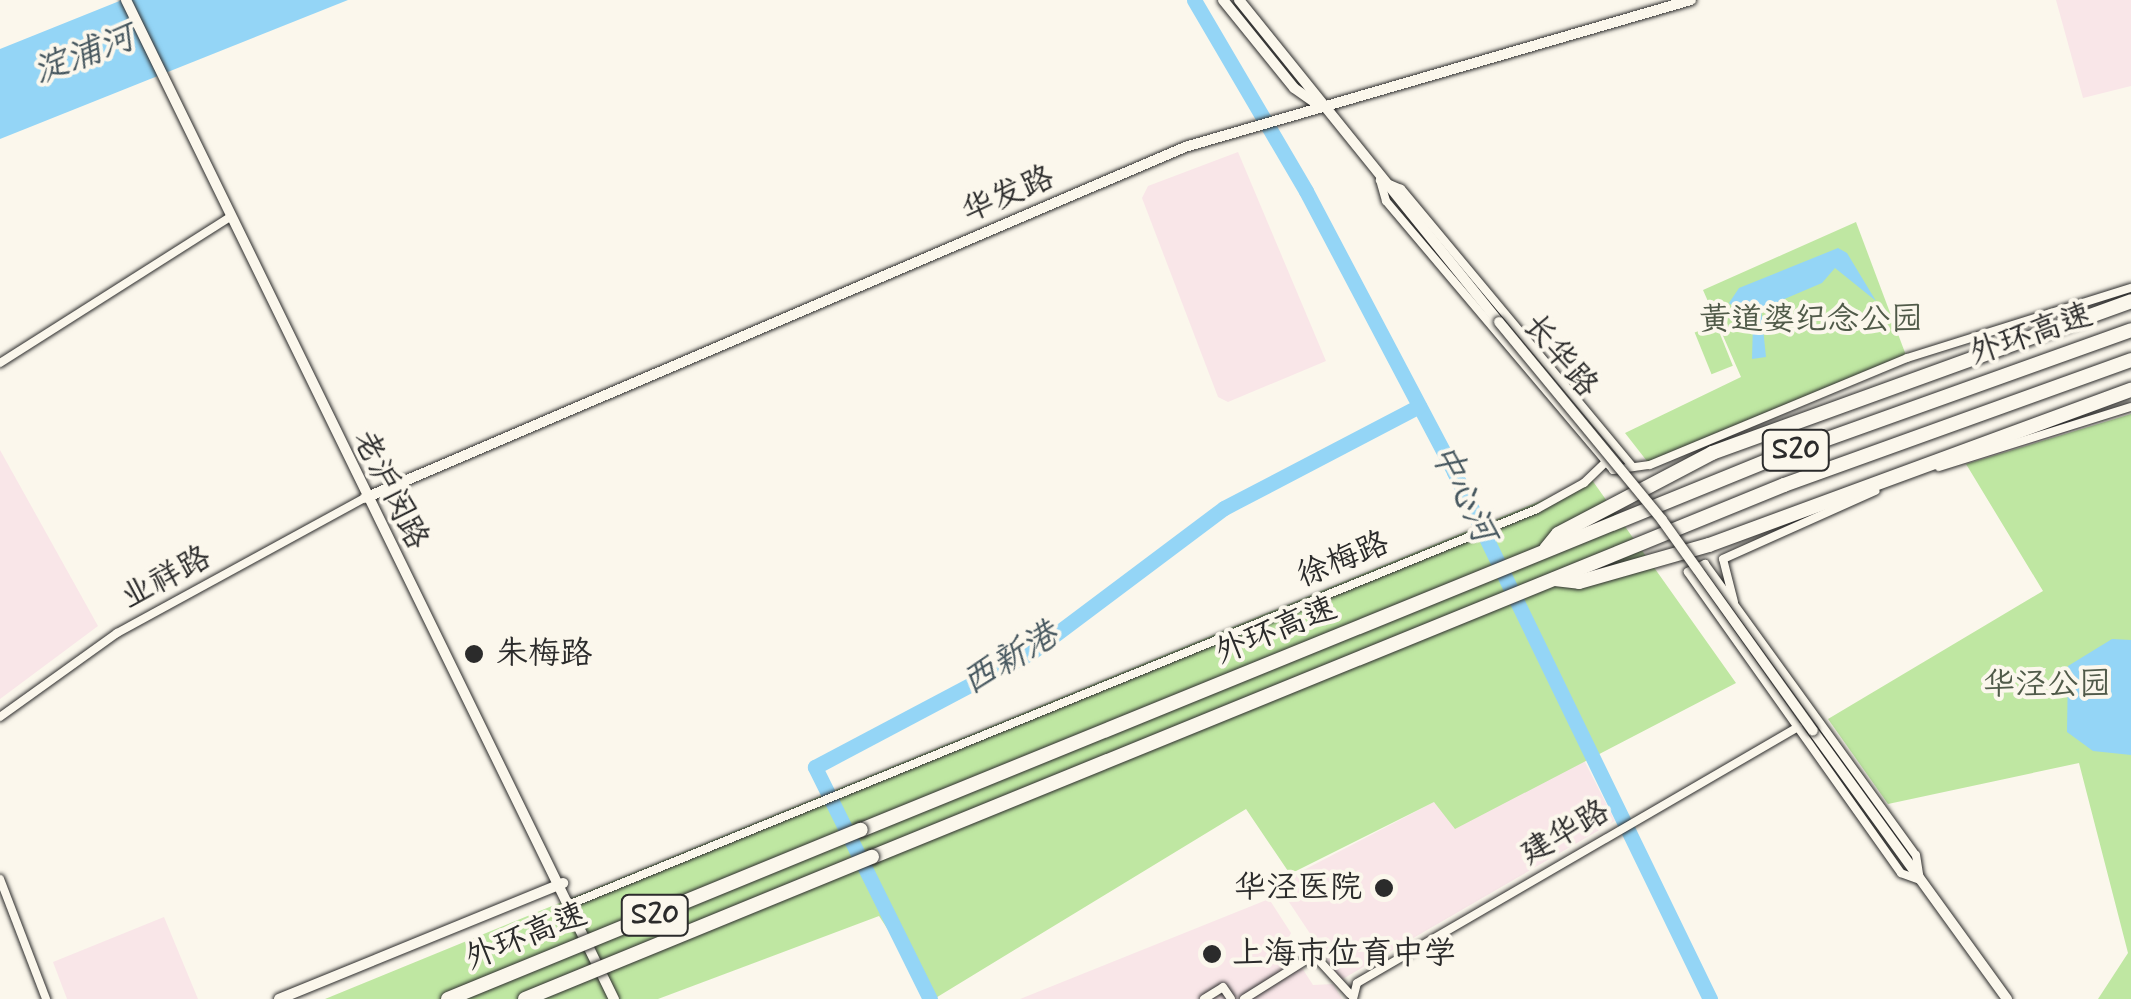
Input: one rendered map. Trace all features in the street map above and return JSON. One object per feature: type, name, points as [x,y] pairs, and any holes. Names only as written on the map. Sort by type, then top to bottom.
[{"type":"highway","points":[[1544,552],[1558,534],[1712,454],[2131,300]]},
{"type":"highway","name":"外环高速","points":[[448,999],[1516,563],[2050,357],[2131,330]]},
{"type":"highway","name":"外环高速","points":[[525,999],[1554,579],[2131,360]]},
{"type":"highway","points":[[1554,579],[1579,582],[1728,538],[2131,390]]},
{"type":"street","name":"老沪闵路","points":[[126,0],[166,90],[366,498],[564,883],[614,999]]},
{"type":"street","name":"长华路","points":[[1223,0],[1294,88],[1319,106]]},
{"type":"street","name":"长华路","points":[[1238,0],[1319,106],[1672,532],[2007,999]]},
{"type":"street","name":"华发路","points":[[366,498],[1154,160],[1290,114],[1692,0]]},
{"type":"street","name":"长华路","points":[[1380,180],[1386,200],[1604,464]]},
{"type":"street","name":"长华路","points":[[1380,180],[1401,189],[1632,466]]},
{"type":"street","points":[[0,364],[230,217]]},
{"type":"street","points":[[1604,464],[1613,470],[1632,466],[1907,358],[2131,288]]},
{"type":"street","points":[[1736,606],[1722,560],[1898,480],[2131,406]]},
{"type":"street","name":"徐梅路","points":[[573,903],[1504,522],[1584,484],[1604,464]]},
{"type":"street","name":"业祥路","points":[[0,718],[116,633],[366,498]]},
{"type":"street","name":"长华路","points":[[1705,564],[1916,855],[1920,880],[1902,873],[1688,572],[1705,564]]},
{"type":"street","name":"建华路","points":[[1351,996],[1358,983],[1798,727]]},
{"type":"street","points":[[0,879],[46,999]]},
{"type":"street","points":[[279,999],[564,883]]},
{"type":"street","points":[[1244,999],[1314,956],[1351,996]]},
{"type":"street","points":[[1204,999],[1223,987],[1230,999]]},
{"type":"shaded area","points":[[2056,0],[2131,0],[2131,86],[2083,98]]},
{"type":"shaded area","points":[[1238,152],[1326,361],[1228,402],[1218,397],[1142,198],[1148,186]]},
{"type":"shaded area","points":[[0,450],[98,626],[0,699]]},
{"type":"shaded area","points":[[1584,760],[1615,821],[1341,980],[1277,884],[1434,802]]},
{"type":"shaded area","name":"上海市位育中学","points":[[1269,899],[1291,933],[1286,943],[1313,985],[1333,984],[1342,999],[1020,999]]},
{"type":"shaded area","points":[[164,917],[198,999],[67,999],[53,962]]},
{"type":"green space","name":"黄道婆纪念公园","points":[[1856,222],[1907,358],[1650,465],[1625,433],[1741,377],[1703,290]]},
{"type":"green space","points":[[1716,324],[1733,366],[1712,374],[1695,333]]},
{"type":"green space","name":"华泾公园","points":[[2131,414],[2131,999],[2098,999],[2128,953],[2079,763],[1888,804],[1828,719],[2043,591],[1966,464]]},
{"type":"green space","points":[[1592,480],[1736,683],[1455,829],[1434,802],[1290,874],[1246,809],[934,999],[879,916],[658,999],[325,999]]},
{"type":"water","name":"淀浦河","points":[[122,0],[348,0],[0,139],[0,49]]},
{"type":"water","points":[[1838,248],[1847,253],[1876,301],[1835,268],[1822,283],[1761,309],[1766,357],[1752,359],[1753,323],[1729,303],[1739,288]]},
{"type":"water","points":[[2112,639],[2131,640],[2131,755],[2093,751],[2067,732],[2068,666]]},
{"type":"waterway","name":"中心河","points":[[1194,0],[1306,191],[1454,472],[1710,999]]},
{"type":"waterway","name":"西新港","points":[[930,999],[815,767],[1032,652],[1224,508],[1419,406]]},
{"type":"place","name":"朱梅路","points":[[474,654]]},
{"type":"place","name":"华泾医院","points":[[1384,888]]},
{"type":"place","name":"上海市位育中学","points":[[1212,954]]}]
